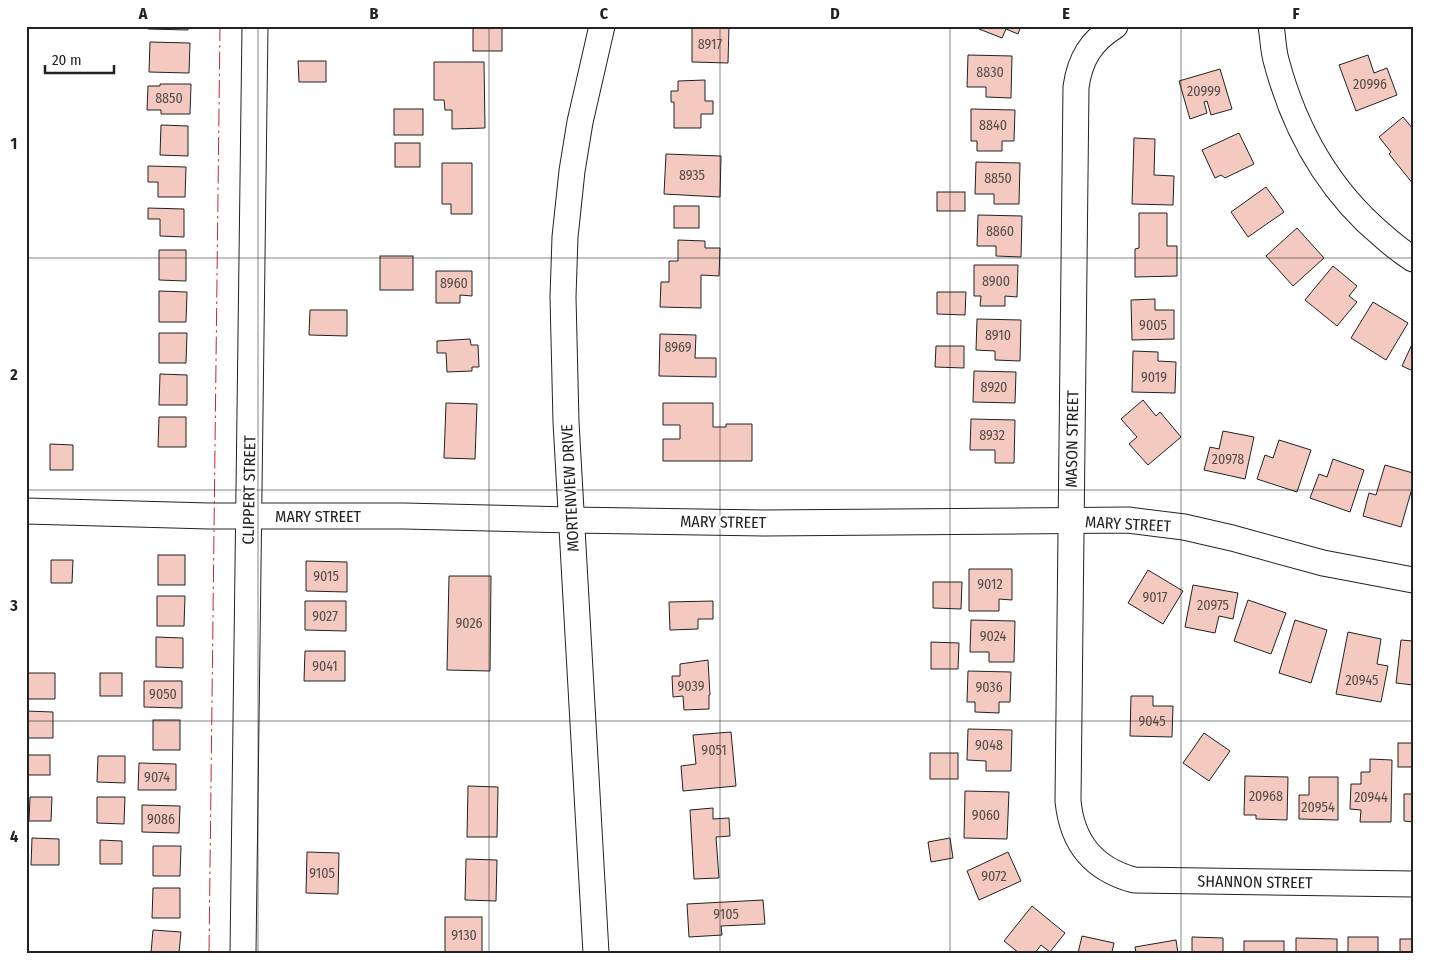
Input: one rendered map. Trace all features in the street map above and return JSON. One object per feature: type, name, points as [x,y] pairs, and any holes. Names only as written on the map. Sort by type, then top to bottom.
[{"type":"street","name":"CLIPPERT STREET","points":[[243,953],[255,26]]},
{"type":"street","name":"MORTENVIEW DRIVE","points":[[596,953],[566,422],[563,306],[565,237],[572,171],[580,122],[602,26]]},
{"type":"street","points":[[1271,26],[1275,58],[1290,106],[1311,151],[1335,187],[1367,222],[1413,259]]},
{"type":"street","name":"MASON STREET","points":[[1100,865],[1086,853],[1076,837],[1069,808],[1071,521],[1076,87],[1082,61],[1091,46],[1106,33]]},
{"type":"street","name":"MARY STREET","points":[[26,511],[248,516],[404,516],[764,522],[1128,520],[1184,527],[1323,563],[1413,580]]},
{"type":"street","name":"SHANNON STREET","points":[[1100,865],[1120,876],[1148,881],[1413,884]]},
{"type":"building","points":[[148,26],[188,26],[188,30],[148,29]]},
{"type":"building","points":[[473,26],[502,26],[502,51],[473,51]]},
{"type":"building","points":[[692,26],[729,26],[728,63],[692,62]]},
{"type":"building","points":[[980,26],[1021,26],[1018,34],[1006,29],[1002,38],[979,29]]},
{"type":"building","points":[[150,42],[190,43],[189,73],[149,72]]},
{"type":"building","points":[[968,55],[1012,56],[1011,98],[986,97],[986,87],[967,87]]},
{"type":"building","points":[[1368,55],[1374,73],[1387,68],[1397,95],[1356,111],[1339,65]]},
{"type":"building","points":[[298,61],[326,61],[326,82],[299,82]]},
{"type":"building","points":[[434,62],[484,62],[485,128],[452,129],[452,110],[445,110],[444,100],[434,100]]},
{"type":"building","points":[[1220,69],[1232,109],[1211,115],[1207,101],[1204,102],[1207,113],[1190,119],[1179,81]]},
{"type":"building","points":[[705,80],[705,101],[713,101],[713,114],[701,114],[701,128],[674,128],[674,102],[671,102],[671,91],[678,91],[678,81]]},
{"type":"building","points":[[160,84],[191,84],[190,114],[161,114],[161,110],[147,110],[148,86],[160,86]]},
{"type":"building","points":[[394,109],[423,109],[423,135],[394,135]]},
{"type":"building","points":[[971,109],[1015,110],[1014,141],[1002,141],[1002,151],[977,151],[977,141],[971,141]]},
{"type":"building","points":[[1403,117],[1413,129],[1413,184],[1389,154],[1391,152],[1379,137]]},
{"type":"building","points":[[161,125],[188,126],[188,156],[160,155]]},
{"type":"building","points":[[1239,133],[1254,164],[1225,178],[1221,175],[1215,178],[1202,150]]},
{"type":"building","points":[[1134,138],[1155,139],[1154,175],[1174,176],[1173,205],[1132,204]]},
{"type":"building","points":[[395,143],[420,143],[420,167],[395,167]]},
{"type":"building","points":[[666,154],[721,156],[720,197],[664,194]]},
{"type":"building","points":[[976,162],[1020,163],[1019,204],[994,204],[994,194],[975,194]]},
{"type":"building","points":[[442,163],[472,163],[472,214],[451,214],[451,204],[442,204]]},
{"type":"building","points":[[148,166],[186,167],[185,197],[158,197],[158,182],[148,182]]},
{"type":"building","points":[[1266,187],[1284,212],[1248,237],[1231,212]]},
{"type":"building","points":[[937,192],[965,192],[965,211],[937,211]]},
{"type":"building","points":[[674,206],[699,206],[699,228],[674,228]]},
{"type":"building","points":[[148,208],[184,209],[184,237],[160,236],[160,219],[148,219]]},
{"type":"building","points":[[1139,213],[1167,213],[1167,246],[1177,246],[1177,276],[1135,277],[1135,249],[1139,248]]},
{"type":"building","points":[[978,215],[1022,216],[1021,257],[996,256],[996,246],[977,246]]},
{"type":"building","points":[[1297,228],[1324,258],[1293,286],[1266,256]]},
{"type":"building","points":[[678,240],[705,241],[705,248],[720,248],[719,276],[701,275],[701,308],[660,307],[661,282],[669,282],[669,261],[678,261]]},
{"type":"building","points":[[159,250],[186,250],[186,281],[159,280]]},
{"type":"building","points":[[380,256],[413,256],[413,290],[380,290]]},
{"type":"building","points":[[974,265],[1018,265],[1017,297],[1005,296],[1005,306],[980,306],[981,296],[974,296]]},
{"type":"building","points":[[1333,266],[1357,286],[1349,296],[1357,302],[1337,326],[1305,300]]},
{"type":"building","points":[[436,271],[472,271],[472,296],[460,295],[460,303],[436,303]]},
{"type":"building","points":[[159,291],[187,292],[186,322],[159,322]]},
{"type":"building","points":[[937,292],[966,292],[965,315],[937,314]]},
{"type":"building","points":[[1155,299],[1155,310],[1174,310],[1174,339],[1132,340],[1131,300]]},
{"type":"building","points":[[1373,302],[1408,323],[1386,360],[1351,338]]},
{"type":"building","points":[[310,310],[347,310],[347,336],[309,335]]},
{"type":"building","points":[[977,319],[1021,320],[1020,361],[995,360],[995,351],[976,350]]},
{"type":"building","points":[[159,333],[187,333],[186,363],[159,363]]},
{"type":"building","points":[[660,334],[696,335],[695,358],[716,358],[716,377],[659,376]]},
{"type":"building","points":[[470,339],[471,345],[478,345],[479,367],[472,367],[472,371],[447,372],[446,353],[437,353],[437,341]]},
{"type":"building","points":[[1413,342],[1413,371],[1402,366]]},
{"type":"building","points":[[936,346],[964,346],[964,368],[935,367]]},
{"type":"building","points":[[1133,351],[1158,352],[1158,361],[1176,362],[1175,393],[1132,392]]},
{"type":"building","points":[[974,371],[1016,372],[1015,403],[973,402]]},
{"type":"building","points":[[160,374],[187,375],[187,405],[159,405]]},
{"type":"building","points":[[1143,400],[1156,416],[1160,412],[1181,437],[1148,465],[1129,444],[1137,437],[1121,419]]},
{"type":"building","points":[[446,403],[477,404],[475,459],[444,458]]},
{"type":"building","points":[[663,403],[713,403],[713,427],[726,427],[726,424],[752,424],[752,461],[663,461],[663,439],[680,439],[680,425],[663,425]]},
{"type":"building","points":[[159,417],[186,417],[186,447],[158,447]]},
{"type":"building","points":[[971,419],[1015,420],[1014,463],[995,463],[995,450],[970,450]]},
{"type":"building","points":[[1223,431],[1254,437],[1245,479],[1204,470],[1210,447],[1219,449]]},
{"type":"building","points":[[1279,440],[1311,450],[1297,492],[1257,479],[1265,455],[1273,458]]},
{"type":"building","points":[[50,444],[73,445],[73,470],[50,470]]},
{"type":"building","points":[[1333,459],[1364,470],[1350,512],[1310,498],[1319,474],[1327,477]]},
{"type":"building","points":[[1385,465],[1413,473],[1413,485],[1401,527],[1363,516],[1369,493],[1376,495]]},
{"type":"building","points":[[158,555],[185,555],[185,585],[158,585]]},
{"type":"building","points":[[51,560],[73,560],[72,583],[51,583]]},
{"type":"building","points":[[306,561],[347,562],[347,592],[306,591]]},
{"type":"building","points":[[969,569],[1012,569],[1012,600],[999,599],[999,611],[969,611]]},
{"type":"building","points":[[1148,570],[1183,591],[1163,624],[1128,603]]},
{"type":"building","points":[[449,576],[491,576],[490,671],[447,670]]},
{"type":"building","points":[[933,582],[962,582],[961,609],[933,608]]},
{"type":"building","points":[[1193,585],[1238,593],[1233,619],[1219,616],[1215,633],[1185,627]]},
{"type":"building","points":[[157,596],[185,596],[184,626],[157,626]]},
{"type":"building","points":[[1248,600],[1286,613],[1271,654],[1234,641]]},
{"type":"building","points":[[305,601],[346,601],[346,631],[305,630]]},
{"type":"building","points":[[713,601],[713,619],[698,619],[698,629],[670,630],[669,602]]},
{"type":"building","points":[[971,620],[1015,621],[1014,662],[989,662],[989,652],[970,652]]},
{"type":"building","points":[[1295,620],[1327,630],[1311,683],[1279,673]]},
{"type":"building","points":[[1348,632],[1381,639],[1377,664],[1388,666],[1381,702],[1336,694]]},
{"type":"building","points":[[156,637],[183,638],[183,668],[156,667]]},
{"type":"building","points":[[1401,640],[1413,641],[1413,685],[1396,683]]},
{"type":"building","points":[[931,642],[959,643],[958,669],[931,669]]},
{"type":"building","points":[[305,651],[345,651],[345,681],[304,681]]},
{"type":"building","points":[[708,660],[709,709],[684,710],[683,696],[673,697],[672,676],[680,676],[680,664]]},
{"type":"building","points":[[968,671],[1011,672],[1010,702],[999,702],[999,713],[975,712],[975,702],[967,702]]},
{"type":"building","points":[[28,673],[55,673],[55,699],[27,699]]},
{"type":"building","points":[[100,673],[122,673],[122,696],[100,696]]},
{"type":"building","points":[[144,681],[182,681],[182,708],[144,707]]},
{"type":"building","points":[[1131,696],[1153,696],[1153,706],[1173,706],[1172,737],[1130,736]]},
{"type":"building","points":[[26,711],[53,712],[53,738],[26,738]]},
{"type":"building","points":[[153,720],[180,720],[180,750],[153,750]]},
{"type":"building","points":[[968,729],[1012,730],[1011,771],[986,771],[986,761],[967,760]]},
{"type":"building","points":[[731,732],[736,786],[683,791],[681,766],[696,764],[693,735]]},
{"type":"building","points":[[1204,733],[1230,751],[1209,781],[1183,763]]},
{"type":"building","points":[[1398,743],[1413,743],[1413,767],[1398,767]]},
{"type":"building","points":[[930,753],[958,753],[958,779],[930,779]]},
{"type":"building","points":[[28,755],[50,755],[50,775],[28,775]]},
{"type":"building","points":[[98,756],[125,756],[125,783],[97,782]]},
{"type":"building","points":[[1370,759],[1392,760],[1391,822],[1360,822],[1361,810],[1350,809],[1351,784],[1361,784],[1361,772],[1370,772]]},
{"type":"building","points":[[139,763],[176,764],[176,790],[138,790]]},
{"type":"building","points":[[1245,776],[1288,777],[1287,820],[1256,819],[1256,815],[1244,815]]},
{"type":"building","points":[[1309,777],[1338,777],[1338,820],[1299,819],[1299,795],[1309,795]]},
{"type":"building","points":[[468,786],[498,787],[497,837],[467,837]]},
{"type":"building","points":[[965,791],[1009,792],[1007,839],[964,838]]},
{"type":"building","points":[[1404,794],[1413,794],[1413,822],[1404,821]]},
{"type":"building","points":[[30,797],[52,797],[51,821],[29,821]]},
{"type":"building","points":[[97,797],[125,797],[124,824],[97,823]]},
{"type":"building","points":[[142,805],[180,806],[179,833],[142,832]]},
{"type":"building","points":[[713,808],[713,819],[729,818],[730,836],[716,837],[719,878],[694,879],[690,810]]},
{"type":"building","points":[[32,838],[59,839],[59,865],[31,865]]},
{"type":"building","points":[[950,838],[953,858],[931,862],[928,842]]},
{"type":"building","points":[[100,840],[122,841],[122,864],[100,864]]},
{"type":"building","points":[[153,846],[181,846],[180,876],[153,876]]},
{"type":"building","points":[[307,852],[339,853],[338,894],[306,893]]},
{"type":"building","points":[[1008,852],[1021,881],[979,900],[967,871]]},
{"type":"building","points":[[466,859],[497,860],[496,901],[465,900]]},
{"type":"building","points":[[153,888],[180,888],[180,918],[152,918]]},
{"type":"building","points":[[763,900],[765,924],[721,926],[722,935],[689,937],[687,904]]},
{"type":"building","points":[[1032,906],[1065,933],[1050,952],[1041,945],[1035,953],[1019,953],[1004,941]]},
{"type":"building","points":[[445,917],[482,917],[482,953],[445,953]]},
{"type":"building","points":[[153,930],[181,932],[179,953],[151,953]]},
{"type":"building","points":[[1082,936],[1114,943],[1112,952],[1115,953],[1078,953]]},
{"type":"building","points":[[1192,937],[1223,938],[1223,953],[1192,953]]},
{"type":"building","points":[[1348,937],[1378,937],[1378,953],[1348,953]]},
{"type":"building","points":[[1296,938],[1337,939],[1337,953],[1296,953]]},
{"type":"building","points":[[1400,939],[1413,939],[1413,953],[1400,953]]},
{"type":"building","points":[[1176,940],[1178,953],[1136,953],[1135,947]]},
{"type":"building","points":[[1244,941],[1284,941],[1284,953],[1244,953]]},
{"type":"power","points":[[209,953],[220,26]]}]
